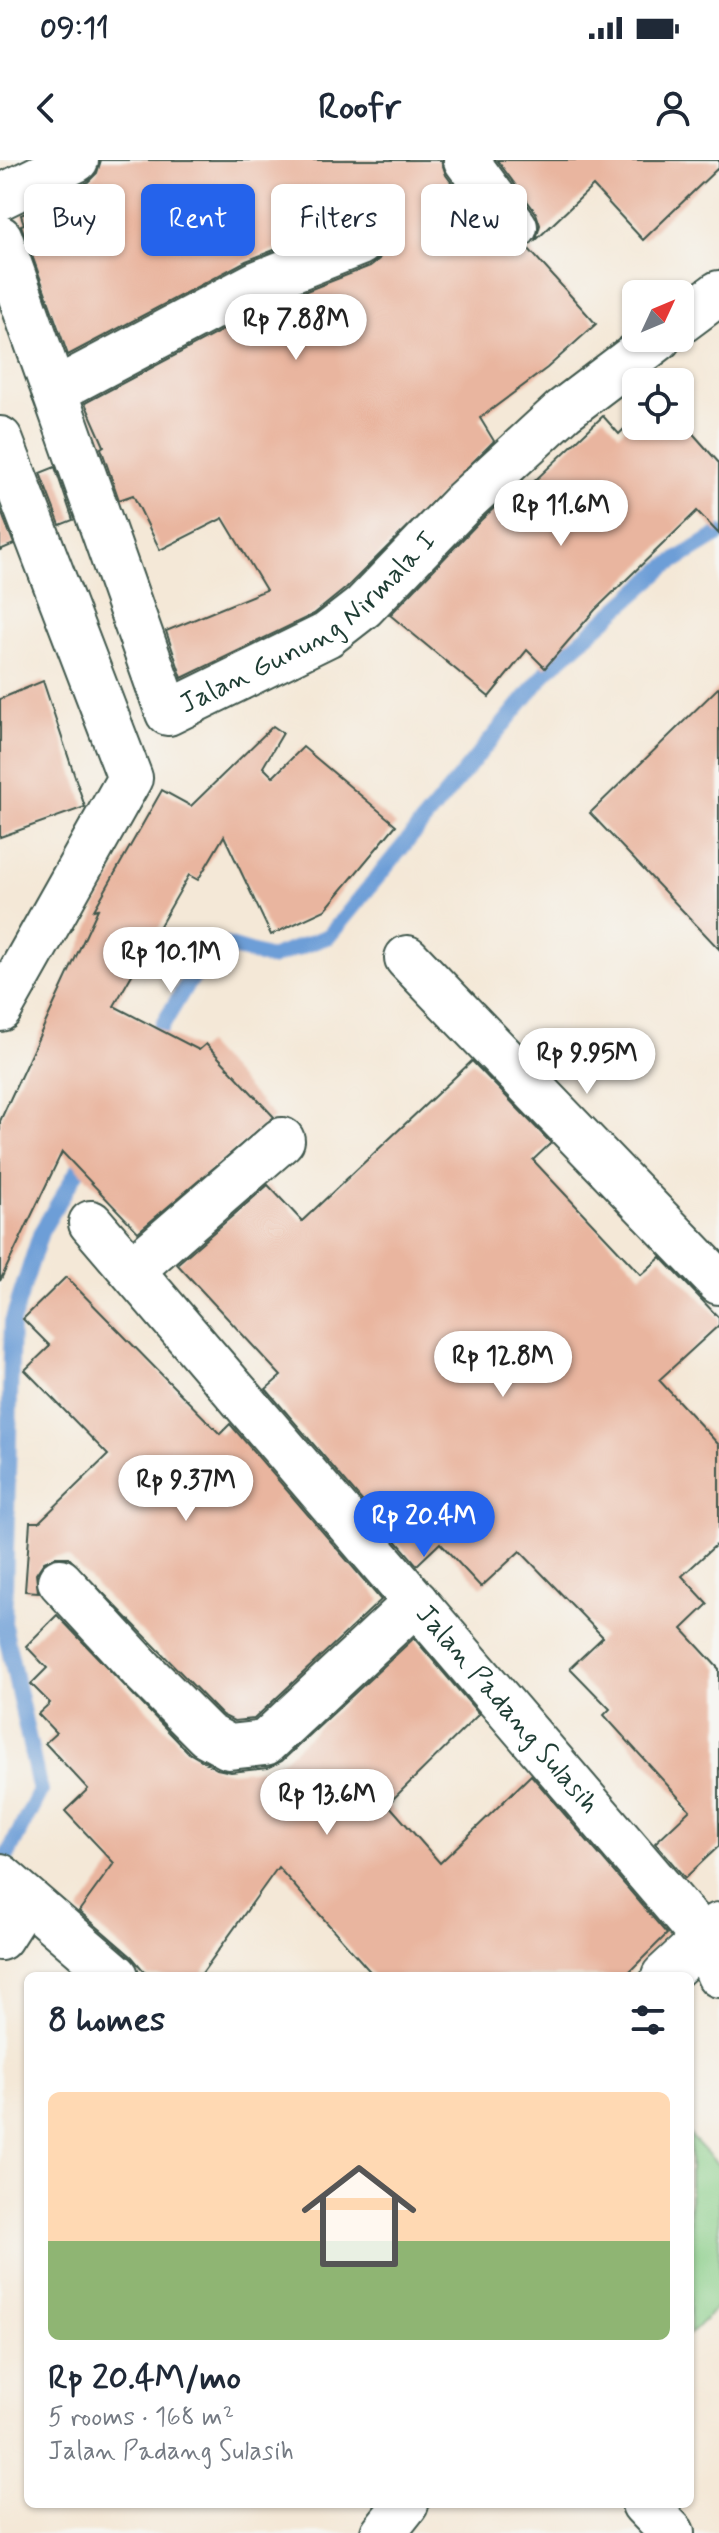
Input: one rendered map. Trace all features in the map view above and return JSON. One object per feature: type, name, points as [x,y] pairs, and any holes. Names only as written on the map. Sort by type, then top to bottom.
[{"type":"street","points":[[0,197],[76,160]]},
{"type":"street","points":[[466,160],[484,184]]},
{"type":"street","points":[[0,238],[54,391],[258,283],[327,256]]},
{"type":"street","points":[[694,312],[719,293]]},
{"type":"street","name":"Jalan Gunung Nirmala I","points":[[54,391],[168,713],[327,635],[363,607],[464,502],[564,410],[641,352]]},
{"type":"street","points":[[0,439],[130,778],[0,1009]]},
{"type":"street","points":[[407,958],[719,1282]]},
{"type":"street","points":[[132,1270],[282,1140]]},
{"type":"street","name":"Jalan Padang Sulasih","points":[[91,1223],[714,1946]]},
{"type":"street","points":[[60,1581],[207,1735],[229,1747],[265,1743],[416,1602]]},
{"type":"street","points":[[0,1938],[12,1888],[111,1972]]},
{"type":"street","points":[[671,1972],[714,1946]]},
{"type":"street","points":[[383,2533],[403,2508]]},
{"type":"street","points":[[648,2508],[672,2533]]},
{"type":"green space","points":[[694,2139],[719,2166],[719,2305],[694,2330]]},
{"type":"building","points":[[101,160],[441,160],[453,184],[421,184],[421,256],[527,256],[528,248],[596,324],[547,368],[480,418],[494,441],[346,588],[314,614],[182,678],[166,631],[266,590],[223,518],[160,550],[133,495],[119,500],[101,448],[104,446],[85,403],[268,306],[370,266],[380,256],[405,256],[405,184],[271,184],[271,251],[246,261],[68,355],[32,256],[125,256],[125,184],[84,184],[97,173]]},
{"type":"building","points":[[497,160],[719,160],[719,167],[643,240],[593,186],[536,240],[540,225],[527,201],[527,184],[515,184]]},
{"type":"building","points":[[603,416],[619,434],[622,431],[622,440],[694,440],[694,435],[719,463],[719,534],[697,511],[595,610],[545,668],[527,650],[489,697],[390,615],[520,484],[524,491]]},
{"type":"building","points":[[55,467],[73,520],[60,525],[40,473]]},
{"type":"building","points":[[0,509],[14,544],[0,550]]},
{"type":"building","points":[[43,681],[85,807],[0,837],[0,699]]},
{"type":"building","points":[[719,687],[719,949],[590,813]]},
{"type":"building","points":[[273,726],[283,733],[263,767],[273,777],[303,747],[396,825],[325,910],[271,935],[224,836],[198,880],[189,875],[114,1006],[199,1050],[206,1044],[274,1117],[138,1232],[62,1152],[0,1281],[0,1121],[98,909],[94,910],[162,790],[191,806]]},
{"type":"building","points":[[472,1061],[551,1143],[533,1160],[641,1275],[661,1257],[719,1318],[719,1325],[659,1380],[719,1445],[719,1542],[682,1576],[708,1604],[682,1629],[719,1669],[719,1846],[685,1878],[655,1843],[690,1810],[604,1715],[610,1709],[570,1668],[603,1637],[520,1551],[481,1587],[440,1543],[417,1565],[266,1389],[281,1376],[177,1264],[268,1185],[302,1221]]},
{"type":"building","points":[[66,1277],[220,1434],[230,1424],[381,1600],[254,1719],[234,1721],[222,1715],[68,1557],[55,1557],[44,1562],[36,1574],[38,1592],[25,1591],[30,1522],[39,1522],[108,1455],[25,1370],[50,1346],[23,1319]]},
{"type":"building","points":[[57,1615],[189,1753],[217,1769],[231,1772],[268,1768],[282,1761],[414,1638],[479,1714],[388,1804],[440,1863],[531,1775],[667,1934],[629,1972],[370,1972],[278,1867],[203,1972],[145,1972],[79,1911],[114,1863],[65,1811],[88,1789],[45,1743],[56,1733],[38,1714],[50,1703],[31,1684],[47,1668],[26,1646]]},
{"type":"waterway","points":[[149,1048],[187,984],[226,945],[270,958],[329,936],[549,669],[665,567],[719,534]]},
{"type":"waterway","points":[[0,1870],[40,1791],[4,1626],[12,1322],[41,1232],[89,1151]]}]
